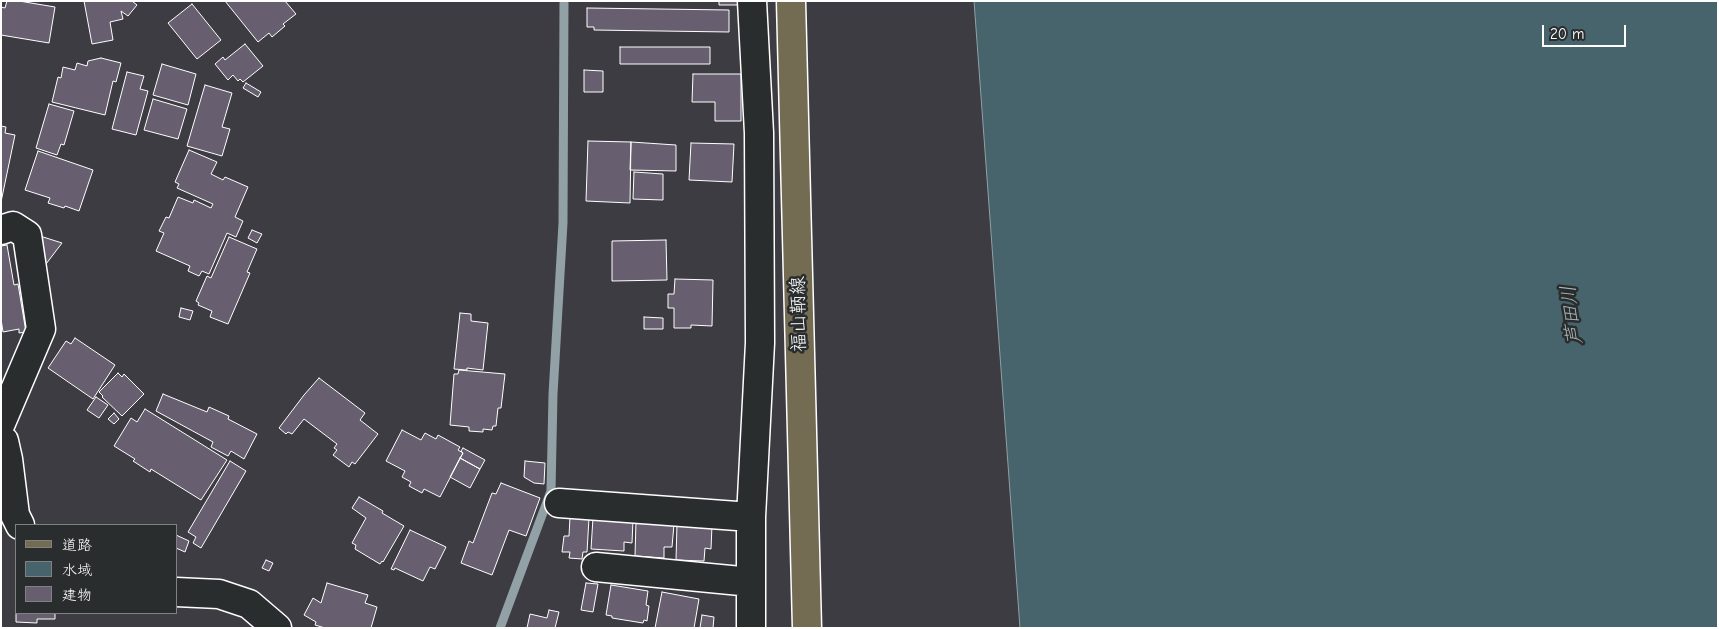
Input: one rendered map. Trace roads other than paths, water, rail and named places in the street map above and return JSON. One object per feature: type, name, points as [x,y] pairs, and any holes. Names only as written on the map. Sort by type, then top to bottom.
[{"type":"main road","name":"福山鞆線","points":[[792,1],[807,628]]},
{"type":"street","points":[[596,567],[754,611],[751,517],[760,343],[759,133],[752,1]]},
{"type":"street","points":[[1,230],[13,226],[27,235],[41,329],[1,423]]},
{"type":"street","points":[[1,440],[4,441],[8,459],[15,515],[20,524]]},
{"type":"street","points":[[559,503],[751,517]]},
{"type":"street","points":[[178,592],[219,594],[249,604],[277,628]]},
{"type":"water","name":"芦田川","points":[[974,1],[1718,1],[1718,628],[1020,628]]},
{"type":"waterway","points":[[500,628],[551,491],[553,394],[563,223],[564,1]]}]
